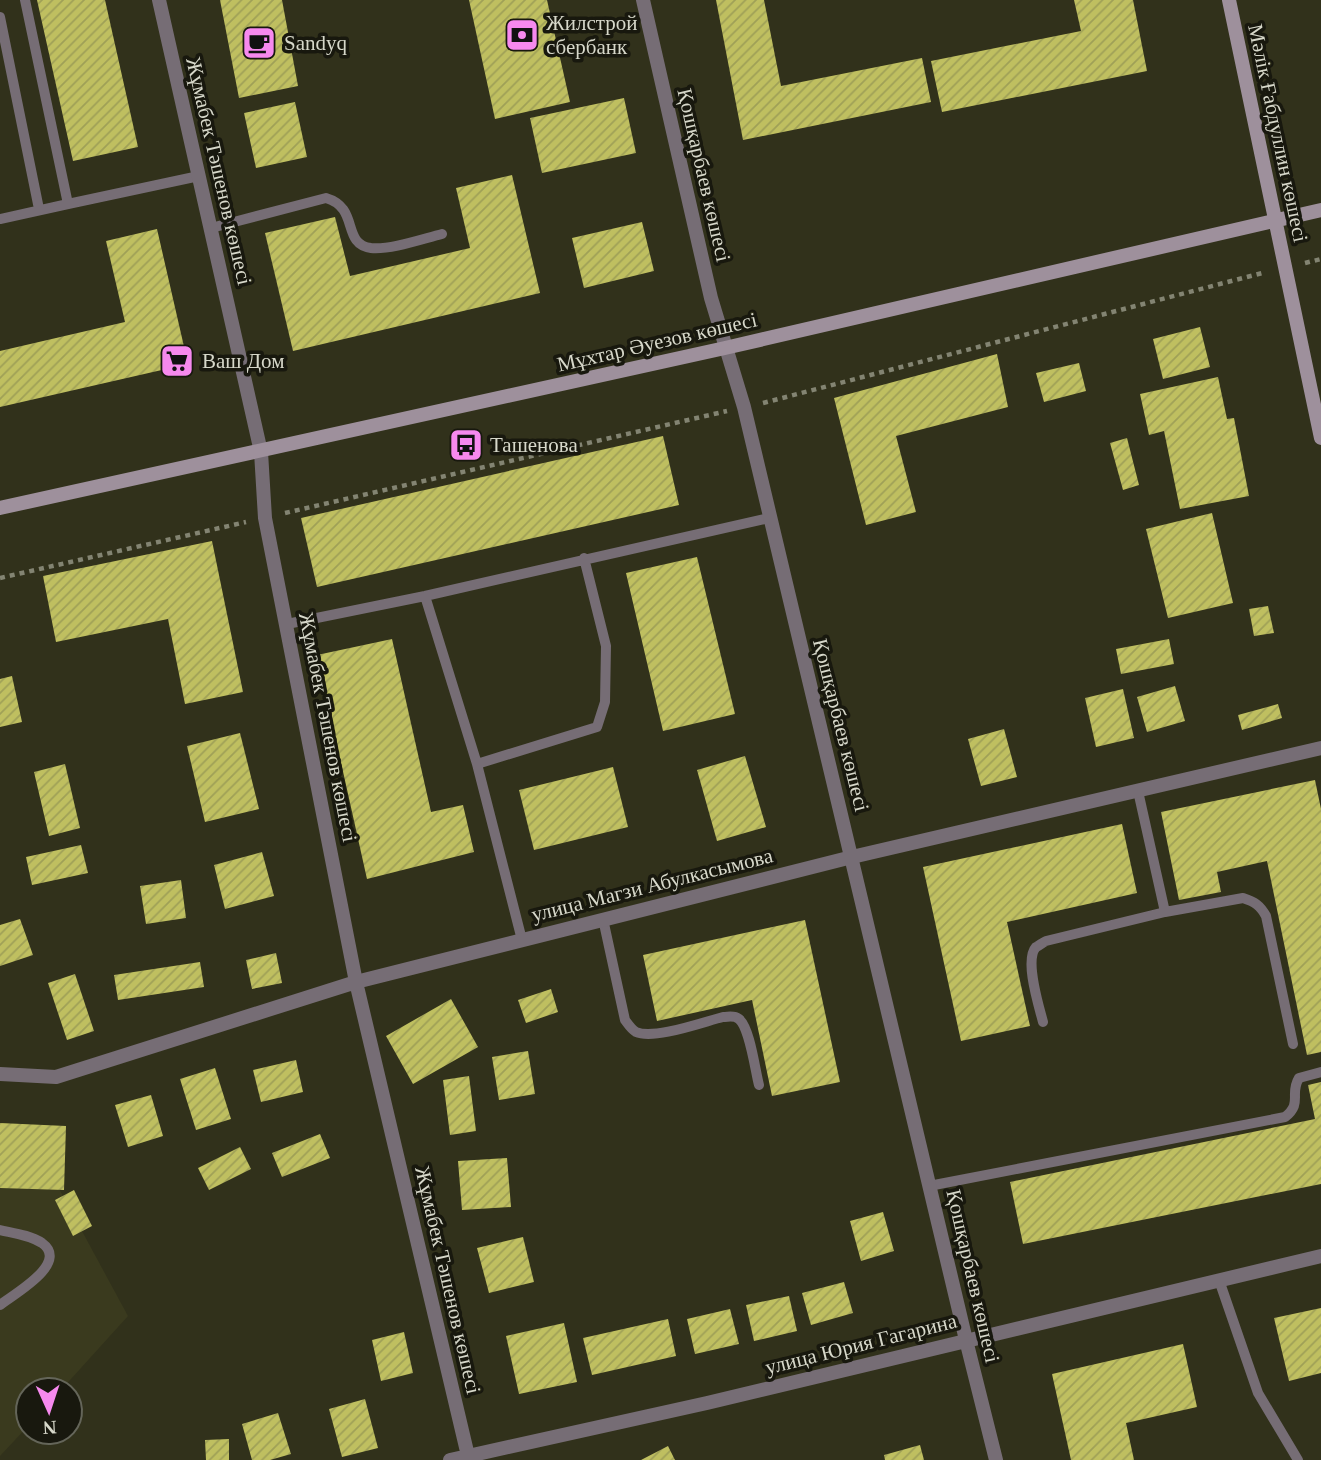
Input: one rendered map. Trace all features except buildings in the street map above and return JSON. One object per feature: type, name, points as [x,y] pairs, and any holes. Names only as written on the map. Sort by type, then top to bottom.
[{"type":"street","name":"Жұмабек Тәшенов көшесі","points":[[159,0],[261,452],[265,518],[356,982],[469,1457]]},
{"type":"street","name":"Қошқарбаев көшесі","points":[[643,0],[711,298],[744,407],[965,1340],[996,1460]]},
{"type":"street","name":"Мәлік Ғабдуллин көшесі","points":[[1229,0],[1321,438]]},
{"type":"street","name":"Мұхтар Әуезов көшесі","points":[[0,508],[726,348],[1321,209]]},
{"type":"street","name":"улица Магзи Абулкасымова","points":[[0,1074],[56,1077],[356,982],[852,857],[1321,748]]},
{"type":"street","name":"улица Юрия Гагарина","points":[[450,1460],[707,1404],[1321,1256]]},
{"type":"lane","points":[[25,0],[68,204]]},
{"type":"lane","points":[[0,18],[38,209]]},
{"type":"lane","points":[[0,219],[199,176]]},
{"type":"lane","points":[[211,228],[326,198],[338,202],[359,244],[371,248],[442,234]]},
{"type":"lane","points":[[287,624],[425,596],[769,517]]},
{"type":"lane","points":[[477,764],[597,727],[605,702],[606,646],[584,558]]},
{"type":"lane","points":[[425,596],[477,764],[523,940]]},
{"type":"lane","points":[[1138,791],[1165,912]]},
{"type":"lane","points":[[1043,1022],[1031,965],[1036,947],[1046,941],[1165,912],[1243,898],[1255,902],[1266,916],[1293,1044]]},
{"type":"lane","points":[[603,919],[625,1020],[630,1027],[637,1032],[655,1034],[734,1016],[746,1030],[759,1085]]},
{"type":"lane","points":[[929,1186],[1285,1117],[1295,1105],[1295,1084],[1298,1078],[1321,1072]]},
{"type":"lane","points":[[0,1230],[43,1243],[49,1253],[45,1271],[0,1305]]},
{"type":"lane","points":[[1219,1280],[1258,1393],[1298,1460]]},
{"type":"path","points":[[0,578],[744,407],[1321,259]]},
{"type":"shaded area","points":[[0,1145],[37,1148],[128,1316],[74,1376],[14,1376],[14,1441],[0,1456]]},
{"type":"place","name":"Жилстрой сбербанк","points":[[522,35]]},
{"type":"place","name":"Sandyq","points":[[259,43]]},
{"type":"place","name":"Ваш Дом","points":[[177,361]]},
{"type":"place","name":"Ташенова","points":[[466,445]]}]
